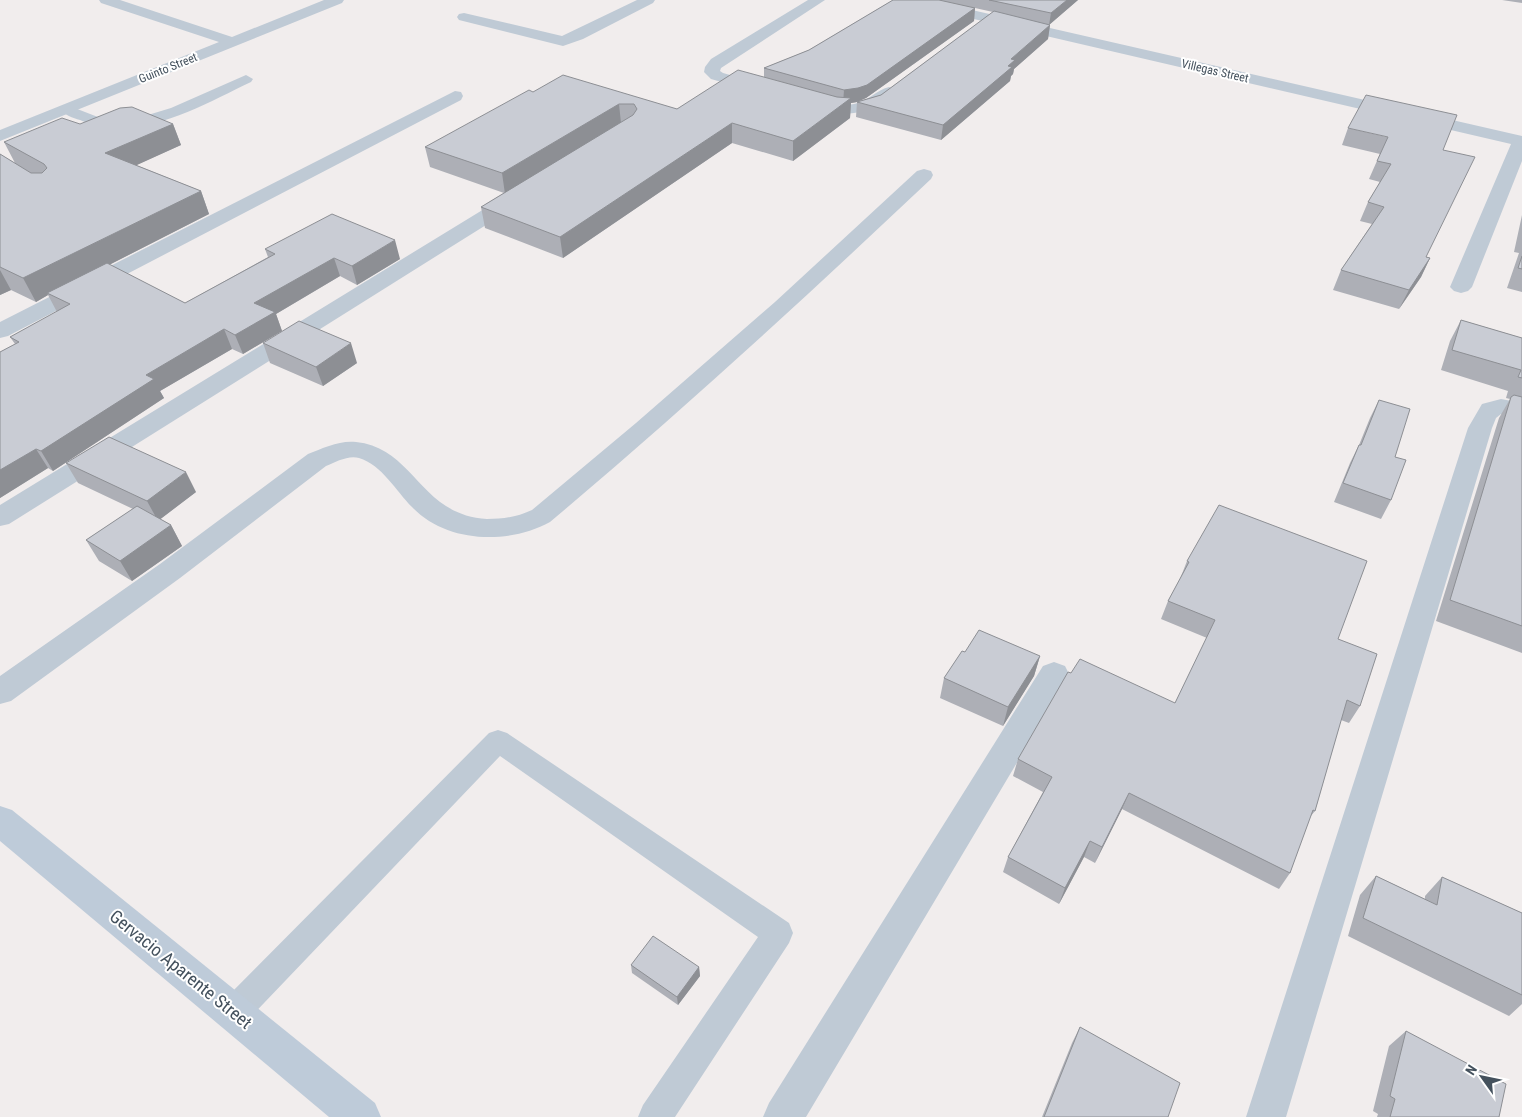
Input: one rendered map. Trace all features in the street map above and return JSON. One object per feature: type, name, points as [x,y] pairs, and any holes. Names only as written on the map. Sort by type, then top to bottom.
[{"type":"main road","name":"Gervacio Aparente Street","points":[[0,822],[361,1117]]},
{"type":"street","points":[[106,0],[233,42]]},
{"type":"street","name":"Guinto Street","points":[[0,136],[337,0]]},
{"type":"street","points":[[464,17],[563,41],[578,36],[648,0]]},
{"type":"street","points":[[772,92],[717,76],[712,72],[713,67],[732,52],[818,0]]},
{"type":"street","name":"Villegas Street","points":[[918,1],[1521,141]]},
{"type":"street","points":[[976,28],[992,17]]},
{"type":"street","points":[[800,100],[844,111],[852,111],[873,104],[900,83]]},
{"type":"street","points":[[0,332],[455,96]]},
{"type":"street","points":[[1461,287],[1521,141]]},
{"type":"street","points":[[0,692],[170,571],[317,460],[340,451],[357,450],[374,456],[397,473],[422,502],[456,524],[478,528],[509,528],[528,524],[541,516],[667,410],[783,307],[924,175]]},
{"type":"street","points":[[0,517],[532,187]]},
{"type":"street","points":[[1266,1117],[1485,414],[1489,410],[1504,406],[1522,411]]},
{"type":"street","points":[[783,1117],[1054,674]]},
{"type":"lane","points":[[67,109],[83,118],[104,124],[133,123],[155,119],[246,79]]},
{"type":"lane","points":[[234,1012],[498,741],[778,933],[655,1117]]},
{"type":"building","points":[[893,0],[939,0],[975,8],[867,85],[858,88],[844,90],[764,68],[809,50]]},
{"type":"building","points":[[989,0],[1067,0],[1051,13]]},
{"type":"building","points":[[994,11],[1050,25],[1011,59],[1015,60],[1008,66],[1012,67],[943,125],[857,102],[881,95]]},
{"type":"building","points":[[738,70],[837,97],[851,98],[793,141],[732,123],[560,237],[481,207],[633,115],[637,109],[634,104],[619,104],[502,173],[425,147],[529,90],[533,92],[563,75],[677,109]]},
{"type":"building","points":[[1366,95],[1457,115],[1443,150],[1475,157],[1426,257],[1430,258],[1409,290],[1341,270],[1384,207],[1368,202],[1391,164],[1377,161],[1388,137],[1348,128]]},
{"type":"building","points":[[132,107],[173,124],[105,153],[201,191],[23,278],[0,267],[0,154],[31,173],[42,173],[47,168],[44,164],[4,142],[62,118],[80,124],[120,108]]},
{"type":"building","points":[[332,214],[395,240],[352,266],[334,258],[254,303],[275,312],[235,335],[224,329],[146,375],[154,379],[41,451],[36,449],[0,470],[0,352],[19,342],[10,337],[70,304],[47,293],[107,263],[185,303],[275,254],[265,249]]},
{"type":"building","points":[[1522,256],[1522,269],[1518,268]]},
{"type":"building","points":[[1461,320],[1522,338],[1522,378],[1518,377],[1521,370],[1452,350]]},
{"type":"building","points":[[299,321],[351,343],[316,367],[263,343]]},
{"type":"building","points":[[1514,395],[1522,397],[1522,626],[1450,600],[1511,397]]},
{"type":"building","points":[[1379,400],[1410,409],[1395,457],[1406,460],[1391,500],[1343,483]]},
{"type":"building","points":[[109,437],[186,472],[147,501],[66,463]]},
{"type":"building","points":[[1219,505],[1367,561],[1338,639],[1377,654],[1360,706],[1347,700],[1315,811],[1313,810],[1290,873],[1129,793],[1102,847],[1090,841],[1065,888],[1008,857],[1052,777],[1018,759],[1068,672],[1071,673],[1080,659],[1175,703],[1215,620],[1168,601],[1189,562],[1187,561]]},
{"type":"building","points":[[137,506],[171,525],[120,561],[86,540]]},
{"type":"building","points":[[979,630],[1040,656],[1008,707],[944,678],[962,651],[965,652]]},
{"type":"building","points":[[1376,876],[1437,905],[1442,877],[1522,913],[1522,995],[1363,918]]},
{"type":"building","points":[[653,936],[699,967],[677,997],[631,965]]},
{"type":"building","points":[[1080,1027],[1180,1083],[1168,1117],[1044,1117]]},
{"type":"building","points":[[1406,1031],[1506,1084],[1499,1117],[1390,1117],[1395,1099],[1390,1096]]}]
